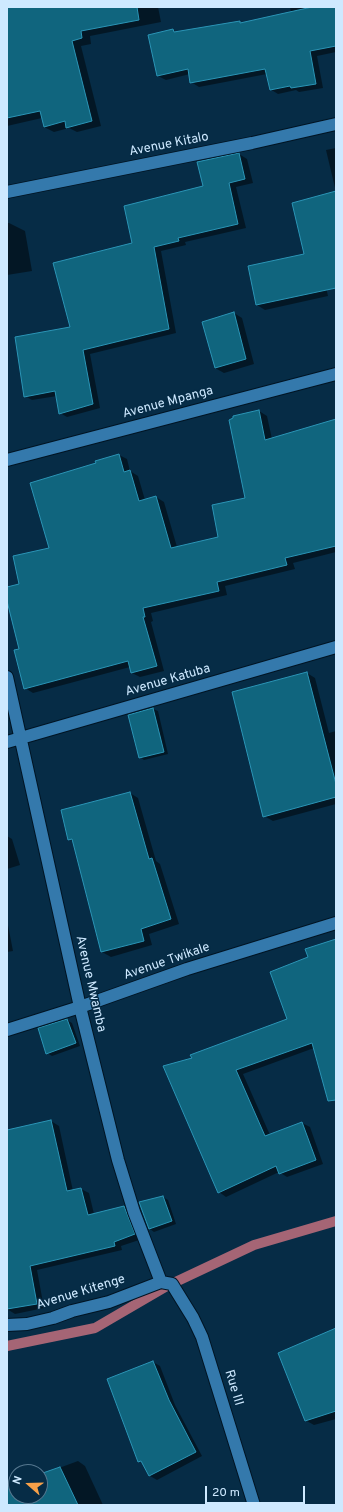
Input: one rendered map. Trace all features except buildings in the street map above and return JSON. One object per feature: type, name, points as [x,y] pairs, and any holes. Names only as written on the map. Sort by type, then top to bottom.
[{"type":"street","name":"Avenue Kitalo","points":[[7,192],[252,143],[336,124]]},
{"type":"street","name":"Avenue Mpanga","points":[[7,460],[336,374]]},
{"type":"street","name":"Avenue Katuba","points":[[7,742],[336,647]]},
{"type":"street","name":"Avenue Mwamba","points":[[7,677],[80,1007],[118,1160],[134,1212],[167,1283]]},
{"type":"street","name":"Avenue Twikale","points":[[7,1030],[80,1007],[187,969],[336,923]]},
{"type":"street","name":"Avenue Kitenge","points":[[7,1325],[27,1324],[53,1318],[167,1283]]},
{"type":"street","name":"Rue III","points":[[167,1283],[193,1318],[202,1337],[254,1505]]},
{"type":"waterway","points":[[7,1346],[95,1328],[167,1286],[254,1245],[336,1221]]}]
